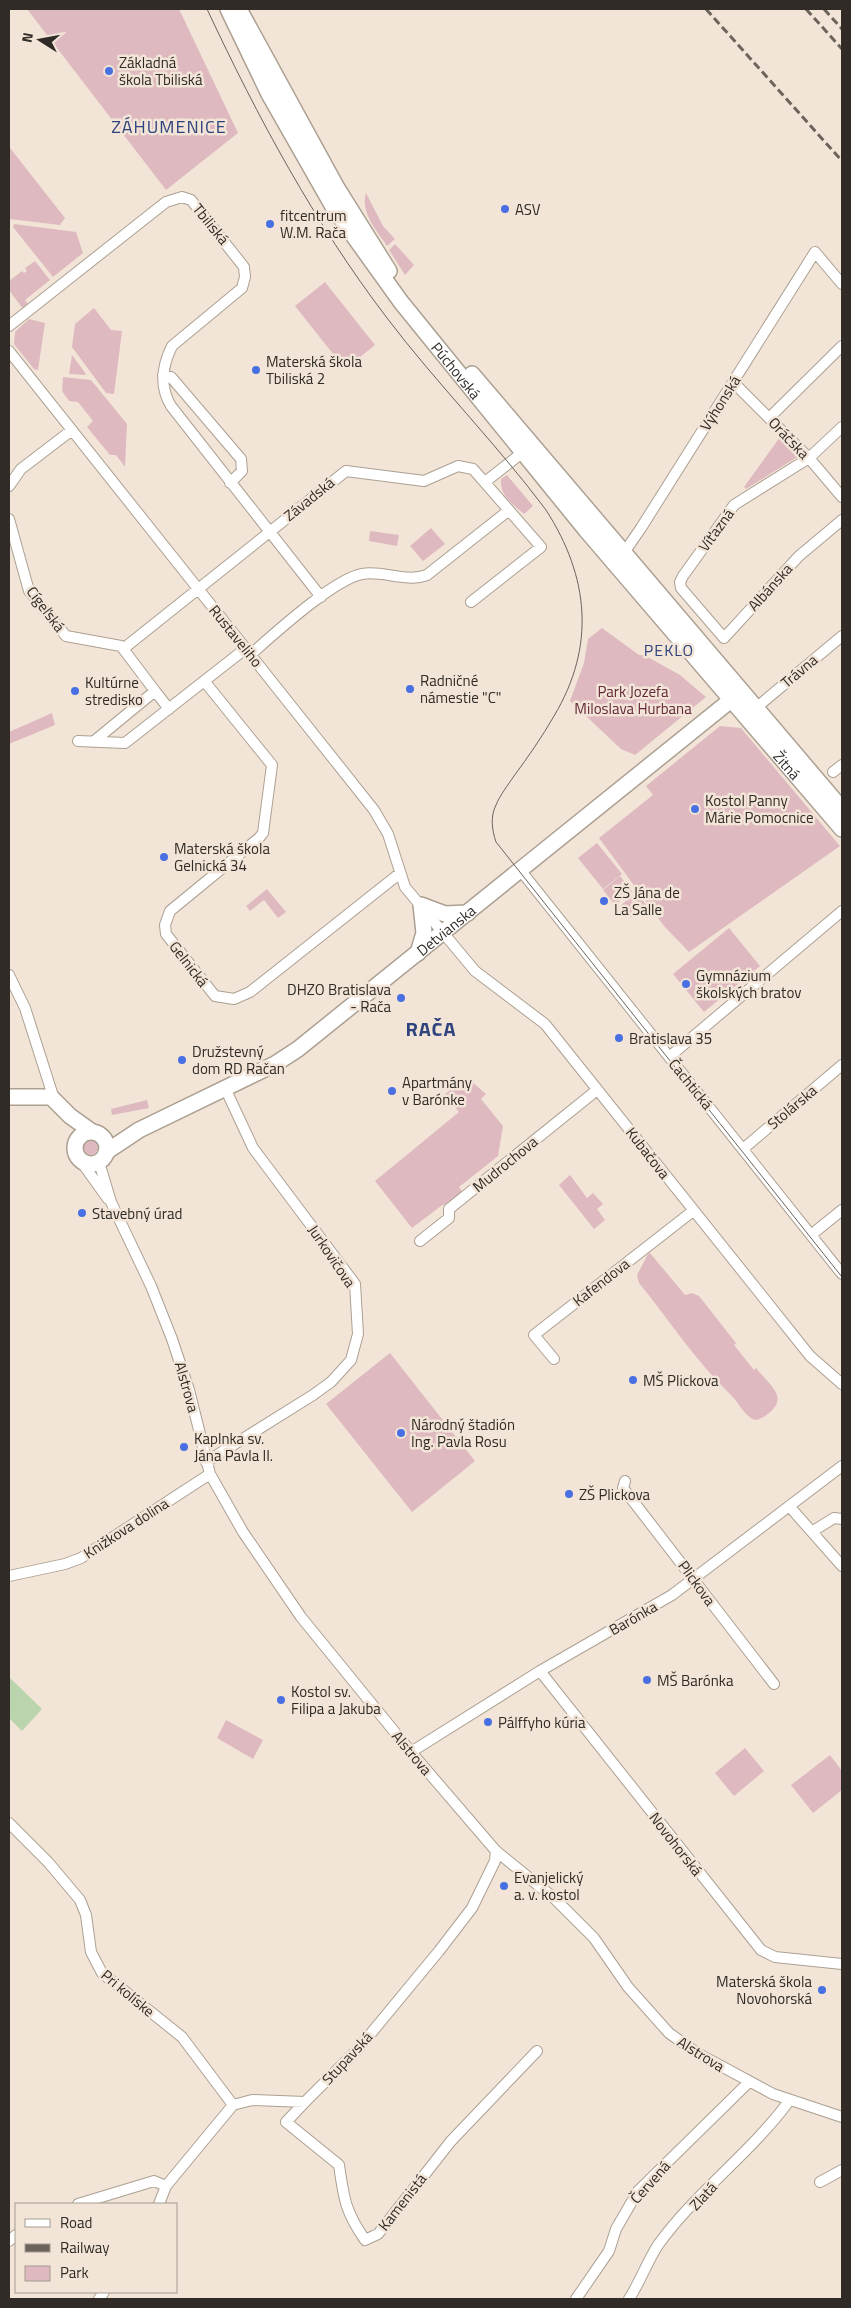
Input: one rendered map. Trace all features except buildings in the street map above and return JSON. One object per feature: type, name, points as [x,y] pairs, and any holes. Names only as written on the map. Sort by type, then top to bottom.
[{"type":"main road","name":"Púchovská","points":[[228,9],[269,94],[335,210],[401,302],[508,434],[518,455],[535,459],[622,552],[757,707]]},
{"type":"main road","name":"Púchovská","points":[[239,9],[337,188],[393,277],[617,567],[731,700]]},
{"type":"main road","points":[[731,678],[731,700],[757,707]]},
{"type":"main road","name":"Žitná","points":[[731,700],[842,829]]},
{"type":"main road","name":"Detvianska","points":[[103,1157],[139,1130],[275,1064],[298,1049],[731,700]]},
{"type":"main road","name":"Žitná","points":[[757,707],[842,809]]},
{"type":"main road","points":[[418,953],[424,933],[421,905],[445,914],[468,912]]},
{"type":"main road","points":[[9,1097],[48,1097],[55,1101],[106,1142],[103,1157],[88,1164],[80,1160],[75,1154],[74,1145],[55,1101]]},
{"type":"main road","name":"Detvianska","points":[[95,1132],[139,1130]]},
{"type":"main road","points":[[74,1145],[81,1135],[95,1132]]},
{"type":"street","name":"Tbiliská","points":[[9,326],[166,202],[176,198],[186,198],[195,204],[243,265],[245,281],[242,288],[172,346],[165,359],[163,375],[164,392],[171,406],[268,532],[321,597]]},
{"type":"street","name":"Výhonská","points":[[617,567],[622,552],[641,528],[815,252],[842,284]]},
{"type":"street","points":[[769,418],[842,346]]},
{"type":"street","name":"Rustaveliho","points":[[9,351],[374,810],[388,834],[405,887],[443,933]]},
{"type":"street","points":[[163,375],[171,377],[241,459],[242,471],[230,483]]},
{"type":"street","name":"Oráčska","points":[[732,382],[809,458],[842,497]]},
{"type":"street","name":"Víťazná","points":[[704,615],[680,588],[680,582],[734,505],[809,458],[842,427]]},
{"type":"street","points":[[12,482],[21,470],[72,430]]},
{"type":"street","points":[[485,482],[518,455]]},
{"type":"street","name":"Závadská","points":[[198,589],[346,471],[424,481],[458,466],[473,470],[541,547],[471,602]]},
{"type":"street","points":[[78,741],[125,743],[344,579],[364,573],[411,578],[427,575],[508,511]]},
{"type":"street","name":"Cígeľská","points":[[9,519],[28,591],[66,636],[113,643],[124,649]]},
{"type":"street","name":"Albánska","points":[[704,615],[724,638],[799,556],[842,520]]},
{"type":"street","points":[[169,709],[124,649],[198,589]]},
{"type":"street","name":"Trávna","points":[[757,707],[842,636]]},
{"type":"street","name":"Gelnická","points":[[205,682],[272,765],[263,833],[170,911],[166,919],[166,934],[213,994],[221,998],[234,999],[250,992],[400,874]]},
{"type":"street","points":[[93,742],[155,691]]},
{"type":"street","points":[[833,772],[842,764]]},
{"type":"street","name":"Čachtická","points":[[521,871],[842,1274]]},
{"type":"street","points":[[669,1057],[842,912]]},
{"type":"street","name":"Kubačova","points":[[443,933],[480,976],[545,1024],[810,1356],[842,1384]]},
{"type":"street","points":[[9,975],[25,1008],[55,1101]]},
{"type":"street","name":"Stolárska","points":[[743,1149],[842,1065]]},
{"type":"street","name":"Jurkovičova","points":[[206,1462],[331,1382],[351,1360],[358,1334],[355,1284],[253,1148],[226,1088]]},
{"type":"street","name":"Mudrochova","points":[[420,1241],[449,1218],[449,1209],[597,1090]]},
{"type":"street","name":"Alstrova","points":[[103,1157],[110,1202]]},
{"type":"street","name":"Alstrova","points":[[80,1160],[110,1202],[151,1286],[172,1339],[189,1390],[210,1474],[243,1532],[301,1617],[411,1752],[496,1851],[555,1899],[594,1938],[628,1987],[669,2033],[697,2053],[749,2082],[789,2100],[842,2118]]},
{"type":"street","points":[[811,1235],[842,1210]]},
{"type":"street","name":"Kafendova","points":[[554,1359],[534,1335],[693,1211]]},
{"type":"street","name":"Barónka","points":[[411,1752],[540,1671],[672,1594],[842,1466]]},
{"type":"street","name":"Knižkova dolina","points":[[9,1576],[65,1564],[81,1558],[210,1474]]},
{"type":"street","name":"Plickova","points":[[626,1481],[623,1488],[774,1684]]},
{"type":"street","points":[[789,1506],[842,1566]]},
{"type":"street","points":[[813,1531],[834,1518],[842,1519]]},
{"type":"street","name":"Novohorská","points":[[540,1671],[761,1950],[775,1957],[842,1964]]},
{"type":"street","name":"Pri kolíske","points":[[9,1823],[48,1862],[80,1900],[86,1915],[91,1952],[102,1973],[182,2037],[233,2106]]},
{"type":"street","name":"Stupavská","points":[[286,2122],[358,2048],[439,1952],[472,1908],[494,1861],[496,1851]]},
{"type":"street","name":"Kamenistá","points":[[286,2122],[339,2165],[344,2202],[349,2215],[365,2240],[378,2234],[450,2141],[537,2051]]},
{"type":"street","name":"Červená","points":[[576,2299],[609,2251],[616,2229],[638,2191],[749,2082]]},
{"type":"street","points":[[159,2203],[166,2186],[233,2106],[252,2100],[305,2102]]},
{"type":"street","name":"Zlatá","points":[[629,2299],[657,2247],[766,2130],[789,2100]]},
{"type":"street","points":[[820,2182],[842,2170]]},
{"type":"street","points":[[81,2203],[154,2181],[166,2186]]},
{"type":"green space","points":[[27,9],[179,9],[238,133],[166,190]]},
{"type":"green space","points":[[10,148],[65,218],[60,225],[9,219]]},
{"type":"green space","points":[[366,193],[383,226],[395,239],[387,246],[367,214],[365,207]]},
{"type":"green space","points":[[14,224],[76,232],[83,253],[53,277],[13,227]]},
{"type":"green space","points":[[395,244],[414,265],[405,275],[389,250]]},
{"type":"green space","points":[[35,261],[50,280],[25,300],[29,305],[23,309],[9,290],[9,281],[22,271],[24,273],[27,271],[25,268]]},
{"type":"green space","points":[[325,282],[375,345],[345,369],[295,306]]},
{"type":"green space","points":[[94,308],[111,330],[122,331],[114,394],[106,393],[72,347],[75,324]]},
{"type":"green space","points":[[29,319],[45,323],[38,370],[34,369],[14,344],[15,332]]},
{"type":"green space","points":[[72,355],[86,374],[85,375],[69,374]]},
{"type":"green space","points":[[63,377],[91,380],[127,424],[125,467],[116,455],[110,455],[87,427],[93,421],[78,402],[69,401],[62,391]]},
{"type":"green space","points":[[780,437],[799,456],[746,489],[744,487]]},
{"type":"green space","points":[[507,475],[533,506],[524,514],[515,507],[502,490],[501,479]]},
{"type":"green space","points":[[431,528],[445,544],[423,561],[410,546]]},
{"type":"green space","points":[[370,531],[399,535],[397,546],[369,541]]},
{"type":"green space","name":"Park Jozefa Miloslava Hurbana","points":[[602,628],[639,655],[644,655],[680,675],[706,697],[635,755],[621,749],[570,701],[584,663],[588,639]]},
{"type":"green space","points":[[52,713],[55,725],[9,744],[9,732]]},
{"type":"green space","points":[[720,726],[741,728],[840,846],[689,952],[664,926],[599,838],[653,795],[646,786]]},
{"type":"green space","points":[[597,843],[622,874],[603,889],[578,858]]},
{"type":"green space","points":[[620,876],[632,891],[615,905],[603,890]]},
{"type":"green space","points":[[267,889],[286,912],[278,918],[264,900],[250,911],[246,906]]},
{"type":"green space","points":[[637,892],[647,906],[630,918],[621,905]]},
{"type":"green space","points":[[729,928],[760,966],[704,1012],[673,974]]},
{"type":"green space","points":[[471,1081],[486,1094],[481,1099],[503,1126],[498,1156],[459,1187],[463,1193],[441,1206],[412,1228],[375,1181],[459,1112],[445,1094],[457,1085]]},
{"type":"green space","points":[[147,1100],[149,1108],[112,1115],[111,1109]]},
{"type":"green space","points":[[87,1139],[93,1139],[98,1144],[96,1153],[87,1155],[82,1150],[82,1144]]},
{"type":"green space","points":[[570,1175],[587,1198],[593,1193],[603,1204],[597,1209],[605,1220],[594,1229],[559,1185]]},
{"type":"green space","points":[[650,1253],[685,1295],[692,1293],[699,1296],[736,1343],[734,1345],[754,1370],[756,1368],[776,1392],[777,1404],[765,1416],[755,1420],[745,1413],[695,1355],[639,1283],[637,1275]]},
{"type":"green space","name":"Národný štadión Ing. Pavla Rosu","points":[[390,1353],[475,1461],[412,1512],[326,1404]]},
{"type":"green space","points":[[226,1720],[263,1740],[253,1759],[217,1738]]},
{"type":"green space","points":[[745,1748],[764,1771],[734,1796],[715,1773]]},
{"type":"green space","points":[[830,1755],[842,1771],[842,1790],[813,1813],[791,1785]]},
{"type":"shaded area","points":[[9,1677],[42,1709],[22,1731],[9,1718]]},
{"type":"tram line","points":[[207,9],[267,129],[335,245],[360,282],[406,342],[546,510],[560,535],[571,561],[579,586],[582,612],[577,664],[554,716],[498,801],[492,819],[496,842],[842,1277]]},
{"type":"railway","points":[[706,9],[842,161]]},
{"type":"railway","points":[[806,9],[842,49]]},
{"type":"railway","points":[[824,9],[842,29]]},
{"type":"place","name":"Základná škola Tbiliská","points":[[109,71]]},
{"type":"place","name":"ASV","points":[[505,209]]},
{"type":"place","name":"fitcentrum W.M. Rača","points":[[270,224]]},
{"type":"place","name":"Materská škola Tbiliská 2","points":[[256,370]]},
{"type":"place","name":"Radničné námestie \"C\"","points":[[410,689]]},
{"type":"place","name":"Kultúrne stredisko","points":[[75,691]]},
{"type":"place","name":"Kostol Panny Márie Pomocnice","points":[[695,809]]},
{"type":"place","name":"Materská škola Gelnická 34","points":[[164,857]]},
{"type":"place","name":"ZŠ Jána de La Salle","points":[[604,901]]},
{"type":"place","name":"Gymnázium školských bratov","points":[[686,984]]},
{"type":"place","name":"DHZO Bratislava - Rača","points":[[401,998]]},
{"type":"place","name":"Bratislava 35","points":[[619,1038]]},
{"type":"place","name":"Družstevný dom RD Račan","points":[[182,1060]]},
{"type":"place","name":"Apartmány v Barónke","points":[[392,1091]]},
{"type":"place","name":"Stavebný úrad","points":[[82,1213]]},
{"type":"place","name":"MŠ Plickova","points":[[633,1380]]},
{"type":"place","name":"Národný štadión Ing. Pavla Rosu","points":[[401,1433]]},
{"type":"place","name":"Kaplnka sv. Jána Pavla II.","points":[[184,1447]]},
{"type":"place","name":"ZŠ Plickova","points":[[569,1494]]},
{"type":"place","name":"MŠ Barónka","points":[[647,1680]]},
{"type":"place","name":"Kostol sv. Filipa a Jakuba","points":[[281,1700]]},
{"type":"place","name":"Pálffyho kúria","points":[[488,1722]]},
{"type":"place","name":"Evanjelický a. v. kostol","points":[[504,1886]]},
{"type":"place","name":"Materská škola Novohorská","points":[[822,1990]]},
{"type":"district","name":"ZÁHUMENICE","points":[[169,126]]},
{"type":"district","name":"PEKLO","points":[[669,650]]},
{"type":"district","name":"RAČA","points":[[431,1028]]}]
